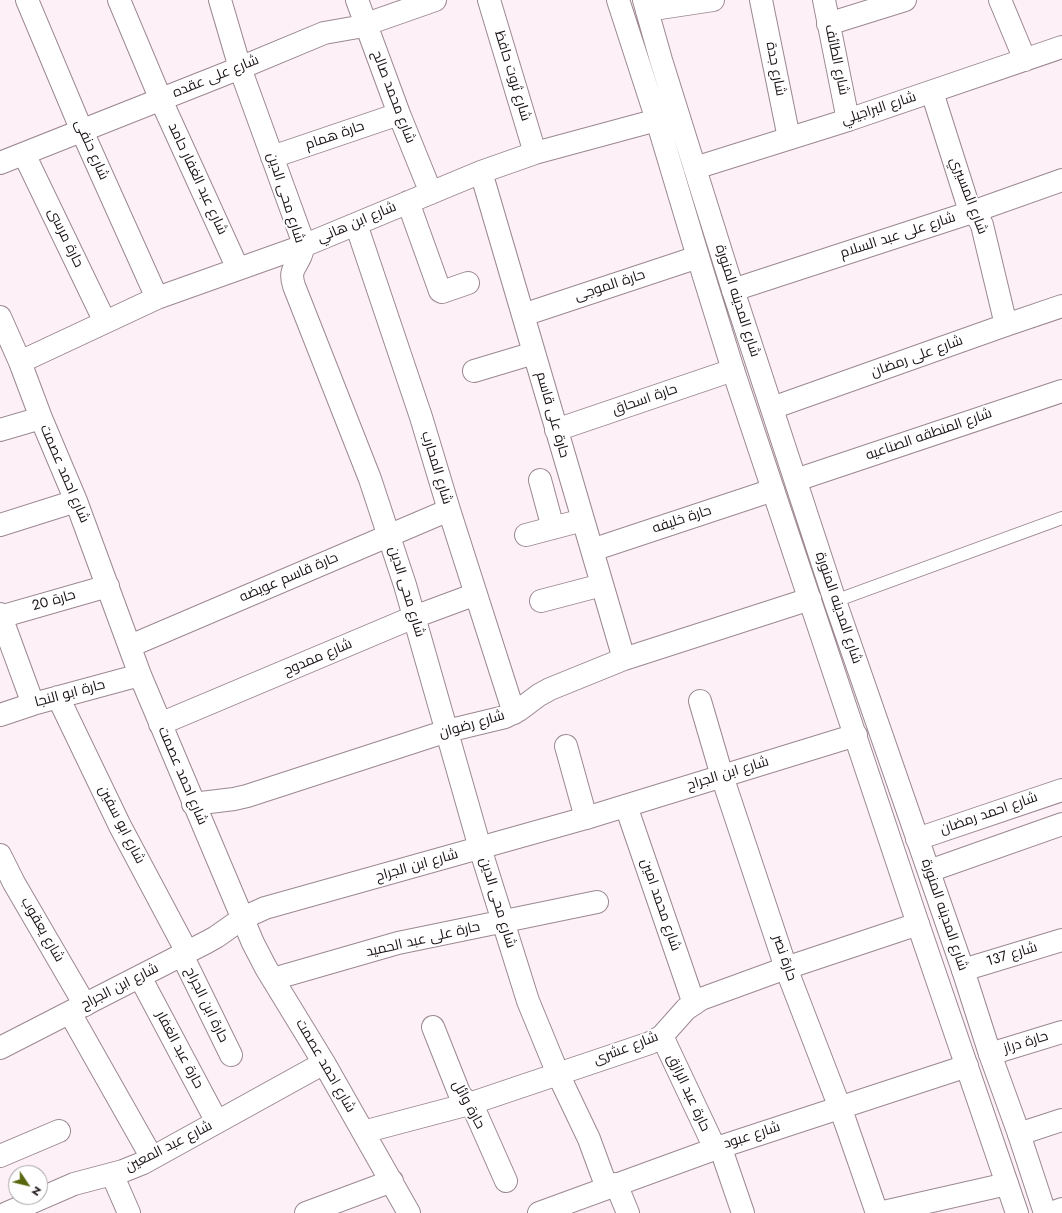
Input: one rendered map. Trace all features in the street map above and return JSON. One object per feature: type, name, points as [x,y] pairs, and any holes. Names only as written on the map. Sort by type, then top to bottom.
[{"type":"street","name":"شارع حنفى","points":[[27,0],[82,131],[157,298]]},
{"type":"street","name":"شارع عبد الغفار حامد","points":[[119,0],[161,100],[238,269]]},
{"type":"street","name":"شارع محى الدين","points":[[220,0],[240,68],[303,246],[301,255],[292,270],[292,278],[370,479],[414,617],[480,848],[532,1012],[558,1074],[588,1139],[611,1186],[628,1213]]},
{"type":"street","name":"شارع محمد صالح","points":[[357,0],[430,193]]},
{"type":"street","name":"شارع على عقده","points":[[0,163],[161,100],[324,33],[333,30],[350,29],[435,0]]},
{"type":"street","name":"شارع ثروت حافظ","points":[[489,0],[535,153]]},
{"type":"street","name":"شارع المدينه المنورة","points":[[618,0],[657,120],[698,257],[773,490],[918,924],[1017,1213]]},
{"type":"street","points":[[646,5],[713,0]]},
{"type":"street","name":"شارع جدة","points":[[761,0],[789,138]]},
{"type":"street","name":"شارع الطائف","points":[[824,0],[848,120]]},
{"type":"street","points":[[828,24],[904,0]]},
{"type":"street","points":[[1000,0],[1025,60]]},
{"type":"street","name":"شارع المدينه المنورة","points":[[646,5],[733,290],[835,601],[963,970],[990,1054],[1019,1134],[1045,1213]]},
{"type":"street","name":"شارع البراجيلي","points":[[695,168],[848,120],[1062,47]]},
{"type":"street","name":"شارع المسيري","points":[[932,92],[967,202],[972,212],[979,219],[982,225],[1006,325]]},
{"type":"street","name":"حارة همام","points":[[272,157],[399,114]]},
{"type":"street","name":"شارع ابن هاني","points":[[20,362],[157,298],[303,246],[481,172],[535,153],[657,120]]},
{"type":"street","name":"حارة مرسى","points":[[24,154],[105,322]]},
{"type":"street","name":"حارة على قاسم","points":[[481,172],[624,659]]},
{"type":"street","name":"شارع على عبد السلام","points":[[733,290],[972,212],[1062,180]]},
{"type":"street","points":[[408,202],[440,291],[442,292],[468,283]]},
{"type":"street","name":"شارع المحارب","points":[[356,224],[421,417],[514,713]]},
{"type":"street","name":"حارة الموجى","points":[[523,315],[698,257]]},
{"type":"street","name":"شارع على رمضان","points":[[772,408],[1062,306]]},
{"type":"street","name":"شارع احمد عصمت","points":[[0,317],[20,362],[41,418],[76,501],[140,675],[193,804],[253,943],[324,1063],[409,1213]]},
{"type":"street","points":[[474,371],[534,353]]},
{"type":"street","name":"حارة اسحاق","points":[[556,430],[734,370]]},
{"type":"street","name":"شارع المنطقه الصناعيه","points":[[796,480],[1062,391]]},
{"type":"street","points":[[0,430],[41,418]]},
{"type":"street","points":[[540,480],[553,528]]},
{"type":"street","name":"حارة خليفه","points":[[592,550],[773,490]]},
{"type":"street","points":[[0,525],[76,501]]},
{"type":"street","name":"حارة قاسم عويضه","points":[[130,646],[449,510]]},
{"type":"street","points":[[526,535],[583,520]]},
{"type":"street","points":[[541,601],[602,585]]},
{"type":"street","name":"حارة 20","points":[[0,616],[108,586]]},
{"type":"street","name":"شارع ممدوح","points":[[160,724],[414,617],[476,594]]},
{"type":"street","name":"شارع رضوان","points":[[193,804],[247,796],[447,732],[496,720],[514,713],[550,689],[624,659],[810,599]]},
{"type":"street","points":[[0,616],[33,704]]},
{"type":"street","name":"حارة ابو النجا","points":[[0,715],[33,704],[140,675]]},
{"type":"street","name":"شارع ابو سفين","points":[[58,697],[184,954]]},
{"type":"street","name":"حارة نصر","points":[[700,701],[722,776],[786,968],[878,1213]]},
{"type":"street","name":"شارع ابن الجراح","points":[[0,1048],[184,954],[216,937],[242,918],[265,908],[586,818],[856,735]]},
{"type":"street","points":[[566,746],[586,818]]},
{"type":"street","name":"شارع احمد رمضان","points":[[917,839],[1062,790]]},
{"type":"street","name":"شارع محمد امين","points":[[626,806],[694,1004]]},
{"type":"street","points":[[929,871],[1062,824]]},
{"type":"street","name":"شارع يعقوب","points":[[0,855],[152,1158]]},
{"type":"street","name":"حارة على عبد الحميد","points":[[273,979],[398,944],[597,902]]},
{"type":"street","name":"شارع عشرى","points":[[363,1132],[469,1104],[650,1043],[662,1036],[686,1009],[705,998],[786,968],[918,924]]},
{"type":"street","name":"شارع 137","points":[[963,970],[1062,940]]},
{"type":"street","name":"حارة ابن الجراح","points":[[184,954],[231,1055]]},
{"type":"street","name":"حارة عبد الغفار","points":[[140,977],[217,1122]]},
{"type":"street","name":"حارة وائل","points":[[433,1027],[460,1095],[469,1104],[474,1112],[506,1181]]},
{"type":"street","name":"حارة دراز","points":[[990,1054],[1062,1032]]},
{"type":"street","name":"حارة عبد الرازق","points":[[662,1036],[711,1140],[714,1145],[720,1147],[744,1213]]},
{"type":"street","name":"شارع عبد المعين","points":[[7,1213],[74,1184],[134,1168],[324,1063]]},
{"type":"street","name":"شارع عبود","points":[[539,1213],[720,1147],[967,1066]]},
{"type":"street","points":[[1019,1134],[1062,1120]]},
{"type":"street","points":[[0,1156],[59,1131]]},
{"type":"street","points":[[112,1174],[129,1213]]},
{"type":"street","points":[[306,1213],[392,1181]]},
{"type":"street","points":[[878,1213],[1008,1184]]},
{"type":"street","points":[[1051,1213],[1062,1209]]},
{"type":"lane","points":[[835,601],[1062,518]]}]
